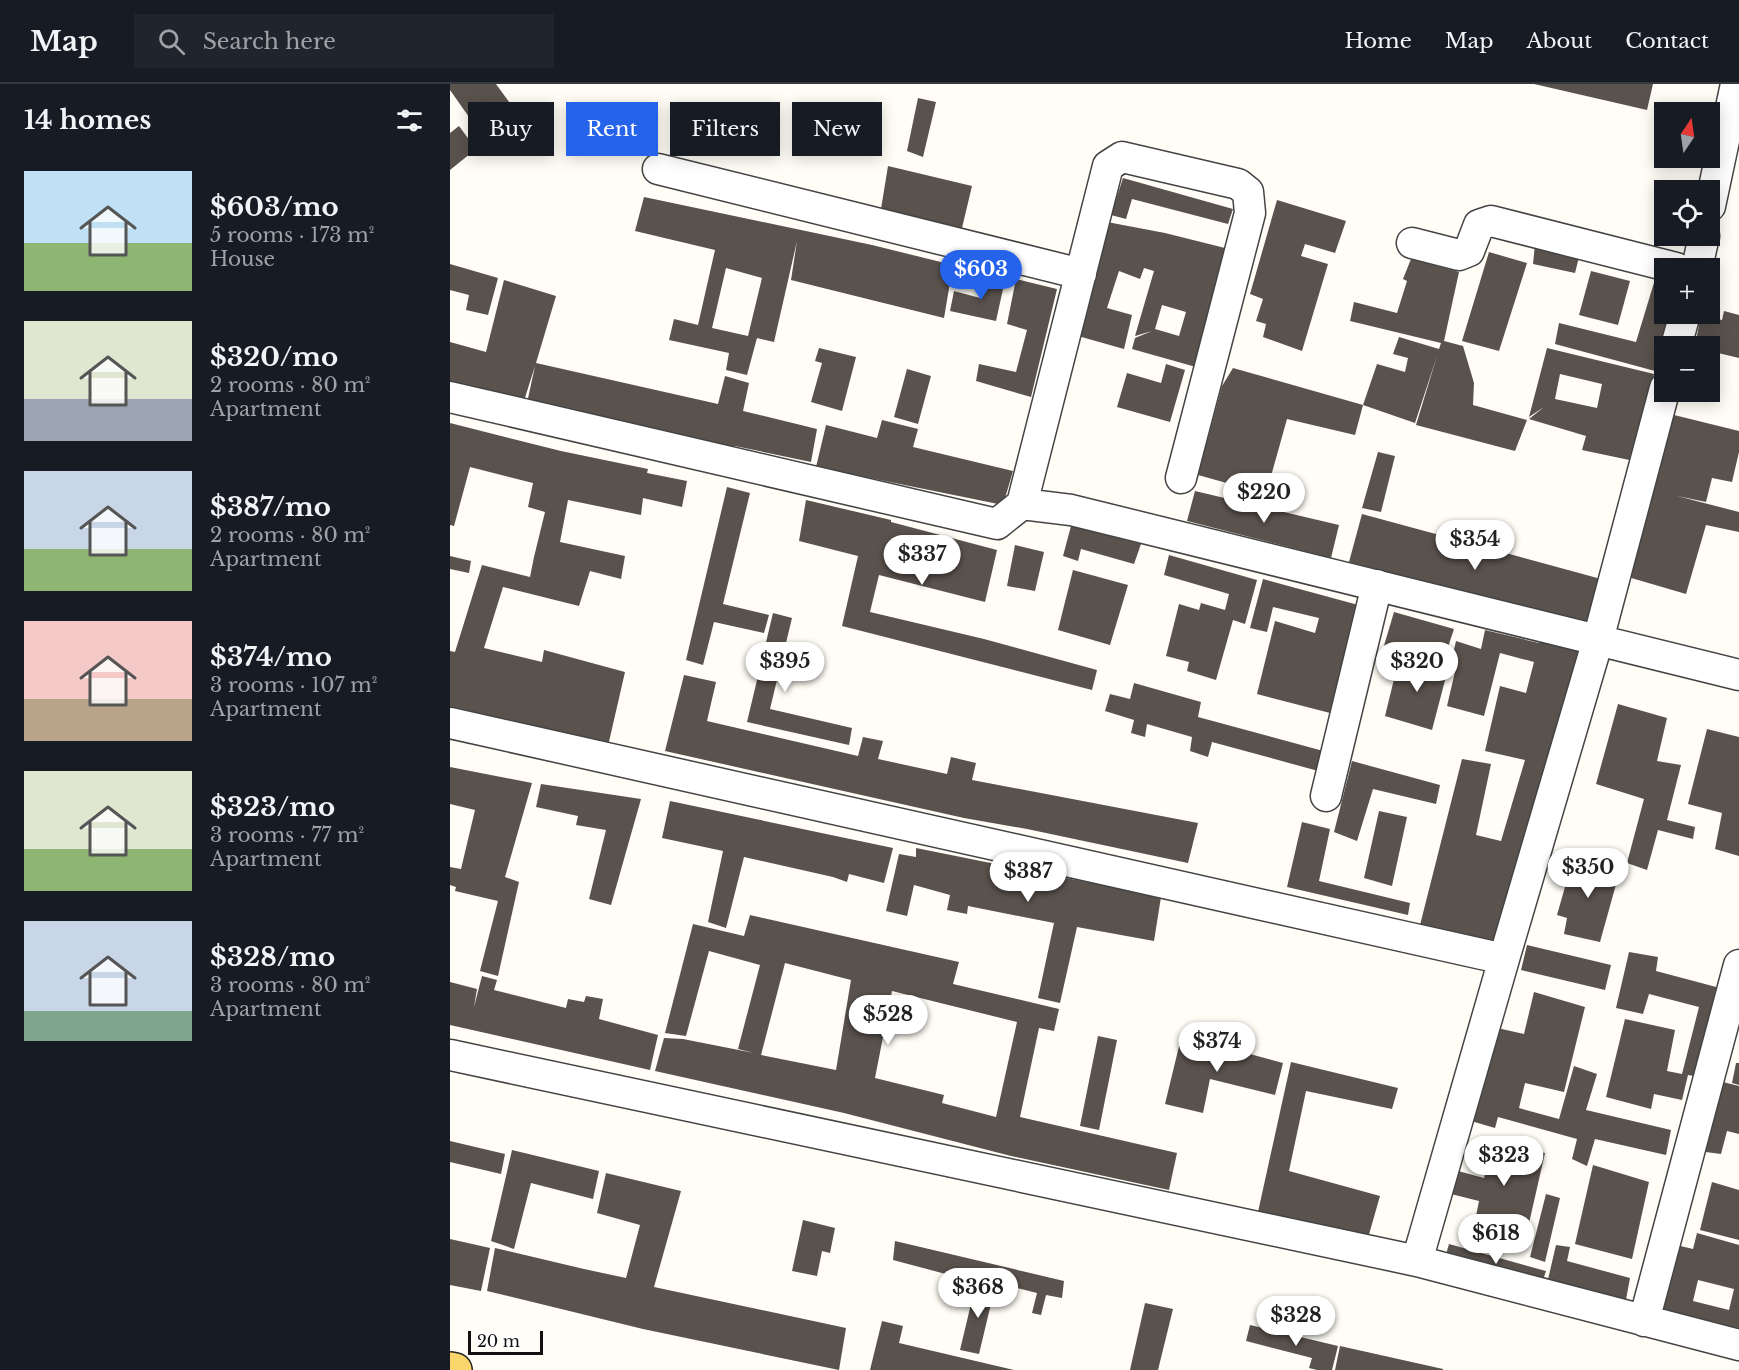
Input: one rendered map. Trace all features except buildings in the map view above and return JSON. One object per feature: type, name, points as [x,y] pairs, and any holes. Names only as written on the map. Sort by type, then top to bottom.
[{"type":"main road","points":[[450,1369],[455,1370]]},
{"type":"street","points":[[1716,180],[1736,84]]},
{"type":"street","points":[[450,397],[997,524],[1022,504],[1108,166],[1122,157],[1238,184],[1248,192],[1250,213],[1181,478]]},
{"type":"street","points":[[658,169],[1081,274]]},
{"type":"street","points":[[1412,243],[1459,255],[1469,251],[1479,225],[1491,221],[1654,262]]},
{"type":"street","points":[[1417,1261],[1598,640],[1661,402]]},
{"type":"street","points":[[1022,504],[1071,510],[1739,675]]},
{"type":"street","points":[[1326,796],[1377,585]]},
{"type":"street","points":[[450,723],[1504,959]]},
{"type":"street","points":[[1644,1321],[1739,965]]},
{"type":"street","points":[[450,1054],[1417,1261],[1739,1344]]}]
